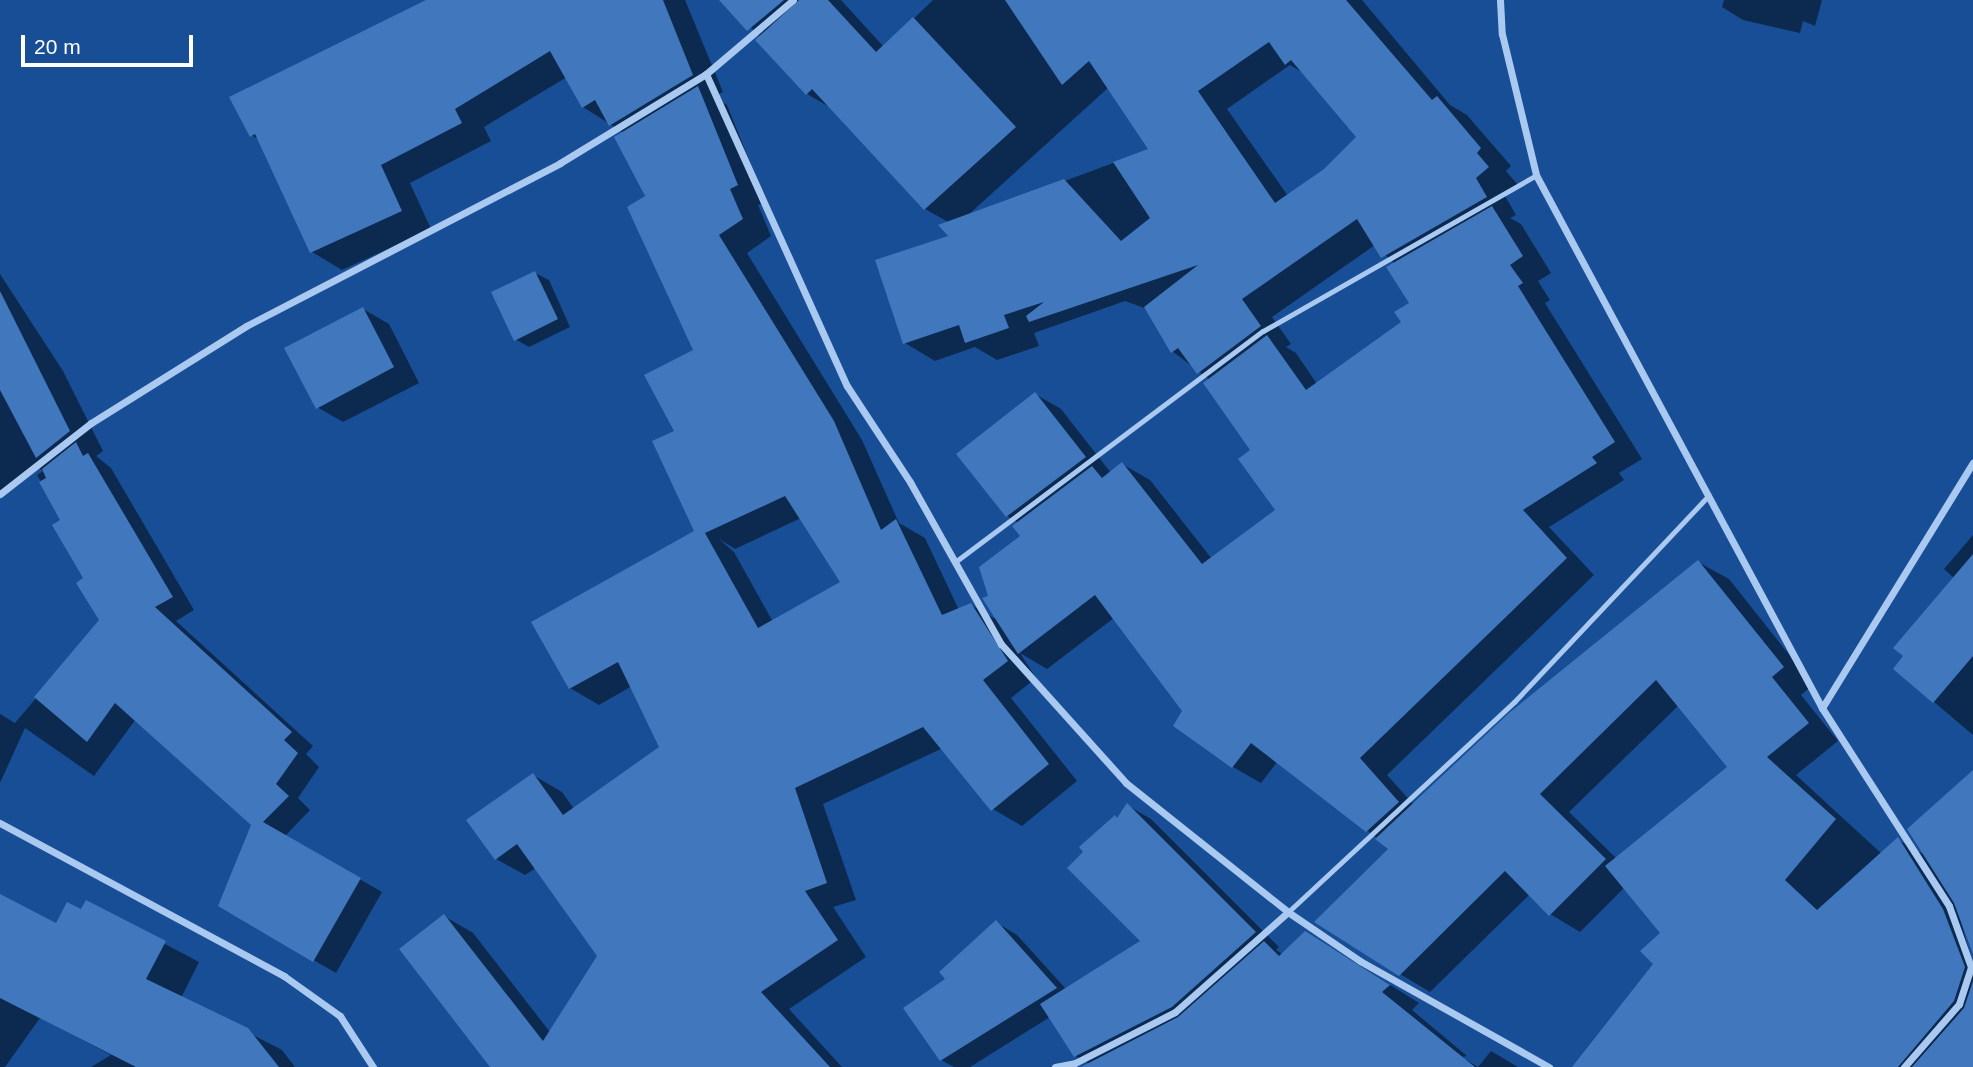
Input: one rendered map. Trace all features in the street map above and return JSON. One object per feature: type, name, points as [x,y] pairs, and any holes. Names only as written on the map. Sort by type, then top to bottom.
[{"type":"street","points":[[0,494],[91,424],[246,326],[560,163],[706,74],[793,0]]},
{"type":"street","points":[[1500,0],[1502,34],[1536,175],[1822,708],[1920,856],[1949,906],[1971,967],[1959,1004],[1904,1067]]},
{"type":"street","points":[[706,74],[847,386],[911,482],[1001,644],[1126,783],[1288,912],[1360,961],[1549,1067]]},
{"type":"street","points":[[1822,708],[1973,463]]},
{"type":"street","points":[[0,823],[284,976],[340,1016],[373,1067]]},
{"type":"street","points":[[1055,1067],[1075,1063],[1175,1012],[1288,912]]},
{"type":"lane","points":[[955,562],[1263,331],[1536,175]]},
{"type":"lane","points":[[1288,912],[1514,702],[1709,495]]},
{"type":"building","points":[[426,0],[663,0],[693,75],[609,126],[595,100],[582,108],[550,51],[455,109],[462,123],[381,165],[402,211],[310,253],[255,134],[250,137],[229,97]]},
{"type":"building","points":[[719,0],[784,0],[747,31]]},
{"type":"building","points":[[799,0],[828,0],[876,52],[913,17],[1016,127],[924,210],[812,89],[806,95],[755,40]]},
{"type":"building","points":[[1005,0],[1346,0],[1432,100],[1437,96],[1481,148],[1477,153],[1489,167],[1476,178],[1487,197],[1381,258],[1357,219],[1242,299],[1261,326],[1197,374],[1178,348],[1171,353],[1144,307],[1198,265],[1029,322],[1026,316],[1044,302],[1004,315],[1009,328],[965,343],[959,325],[903,344],[875,260],[948,236],[938,225],[1064,179],[1121,241],[1150,218],[1113,162],[1148,149],[1089,61],[1062,85]],"holes":[[[1269,42],[1285,65],[1291,60],[1356,137],[1324,169],[1275,203],[1198,91]]]},
{"type":"building","points":[[698,86],[738,185],[730,189],[743,219],[719,235],[834,421],[881,530],[896,519],[942,615],[971,603],[1008,661],[983,680],[1049,764],[991,811],[923,727],[795,788],[827,883],[805,891],[838,940],[761,992],[830,1067],[490,1067],[399,949],[444,914],[543,1041],[597,956],[517,844],[495,860],[466,820],[533,773],[563,815],[659,747],[618,662],[569,689],[531,622],[694,531],[652,441],[674,431],[644,375],[693,350],[627,207],[645,196],[614,137]],"holes":[[[785,496],[840,582],[758,628],[705,533]]]},
{"type":"building","points":[[1492,206],[1523,256],[1510,265],[1523,283],[1518,286],[1615,442],[1592,457],[1597,463],[1523,510],[1567,558],[1360,758],[1399,802],[1366,832],[1251,743],[1232,768],[1173,726],[1182,711],[1095,595],[1018,654],[982,598],[988,596],[979,567],[1020,536],[1012,526],[1092,466],[1102,478],[1122,462],[1202,564],[1275,510],[1238,459],[1250,450],[1203,383],[1267,335],[1306,390],[1401,322],[1394,312],[1409,303],[1386,267]]},
{"type":"building","points":[[535,271],[558,319],[514,341],[491,292]]},
{"type":"building","points":[[0,291],[70,431],[36,458],[0,390]]},
{"type":"building","points":[[363,307],[394,367],[316,409],[284,348]]},
{"type":"building","points":[[1035,392],[1086,457],[1006,517],[956,454]]},
{"type":"building","points":[[76,442],[83,456],[88,453],[173,597],[155,607],[292,732],[284,740],[298,753],[276,784],[289,796],[263,822],[361,878],[313,962],[218,906],[251,825],[115,703],[87,742],[34,697],[99,620],[76,583],[83,578],[52,525],[60,520],[39,482],[46,478],[42,469]]},
{"type":"building","points":[[1973,554],[1973,656],[1933,703],[1893,669],[1903,656],[1893,648]]},
{"type":"building","points":[[1698,560],[1784,667],[1772,677],[1809,723],[1767,757],[1836,819],[1785,880],[1817,910],[1898,837],[1943,909],[1965,967],[1954,1001],[1898,1067],[1572,1067],[1653,964],[1640,951],[1660,933],[1605,866],[1727,767],[1656,680],[1540,794],[1606,859],[1549,916],[1505,871],[1399,976],[1314,922],[1388,849],[1375,839],[1509,713]]},
{"type":"building","points":[[1973,770],[1973,954],[1954,903],[1907,829]]},
{"type":"building","points":[[1127,803],[1256,932],[1172,1007],[1074,1057],[1040,1004],[1140,941],[1067,868],[1083,852],[1079,847],[1115,815],[1117,818]]},
{"type":"building","points":[[0,894],[56,923],[67,902],[81,909],[86,900],[166,941],[146,979],[248,1028],[279,1067],[136,1067],[0,998]]},
{"type":"building","points":[[996,920],[1057,988],[940,1061],[903,1008],[945,979],[939,972]]},
{"type":"building","points":[[1305,931],[1390,985],[1382,992],[1475,1067],[1081,1067],[1178,1017],[1264,941],[1279,956]]},
{"type":"building","points":[[1973,981],[1973,1067],[1912,1067],[1964,1008]]}]
